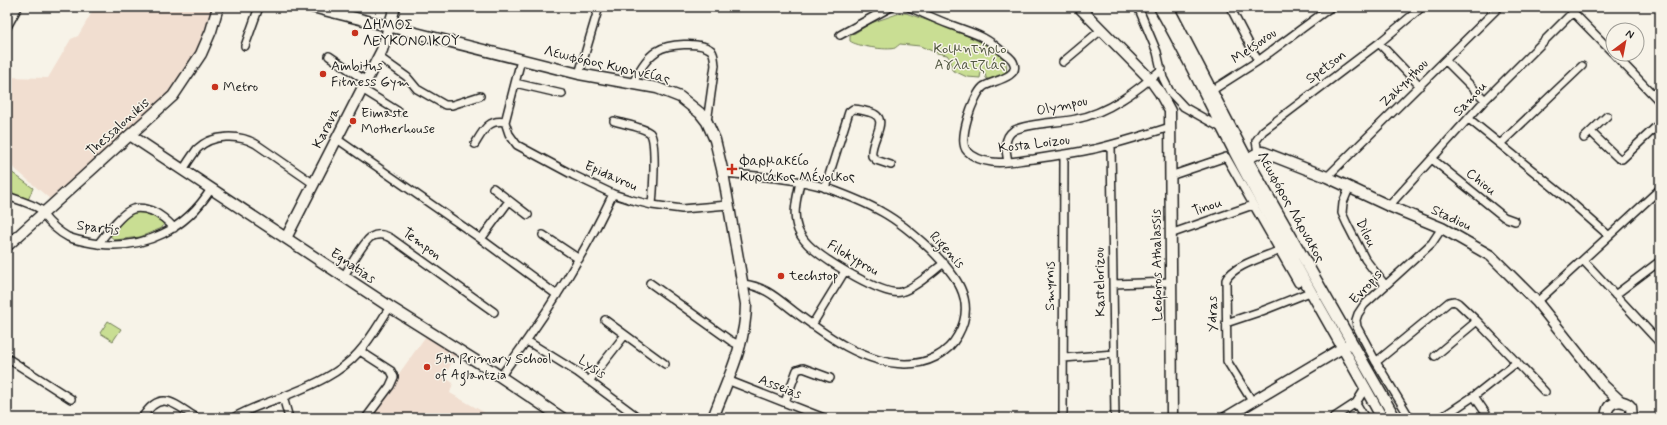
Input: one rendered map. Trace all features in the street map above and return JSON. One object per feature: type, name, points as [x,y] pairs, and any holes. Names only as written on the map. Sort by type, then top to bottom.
[{"type":"main road","name":"Thessalonikis","points":[[7,246],[173,96],[192,68],[206,42],[218,7]]},
{"type":"main road","name":"Λεωφόρος Κυρηνείας","points":[[312,7],[578,74],[656,88],[680,98],[700,113],[708,122],[715,140],[723,173],[746,304],[746,322],[740,346],[713,418]]},
{"type":"main road","name":"Karava","points":[[286,238],[378,57],[395,7]]},
{"type":"main road","points":[[1079,7],[1150,79],[1170,111]]},
{"type":"main road","name":"Λεωφόρος Λάρνακος","points":[[1159,7],[1236,156],[1310,292],[1348,344],[1395,418]]},
{"type":"main road","name":"Λεωφόρος Λάρνακος","points":[[1168,7],[1247,159],[1348,344],[1366,387],[1382,418]]},
{"type":"main road","name":"Leoforos Athalassis","points":[[1170,111],[1172,418]]},
{"type":"main road","name":"Egnatias","points":[[130,135],[390,307],[562,418]]},
{"type":"main road","points":[[1247,159],[1258,153]]},
{"type":"main road","name":"Stadiou","points":[[1258,153],[1266,153],[1327,177],[1442,228],[1491,256],[1537,302],[1598,377],[1620,401],[1628,404],[1635,416]]},
{"type":"main road","points":[[1225,418],[1348,344]]},
{"type":"main road","name":"Stadiou","points":[[1598,377],[1606,415]]},
{"type":"main road","points":[[1606,415],[1615,402],[1620,401]]},
{"type":"street","points":[[7,27],[18,7]]},
{"type":"street","points":[[245,46],[259,7]]},
{"type":"street","points":[[840,36],[891,7]]},
{"type":"street","name":"Kosta Loizou","points":[[909,7],[951,25],[983,36],[1011,58],[1015,68],[1011,74],[1002,79],[986,84],[977,94],[964,130],[964,148],[980,159],[994,163],[1064,154],[1111,145],[1170,127]]},
{"type":"street","points":[[1138,7],[1162,69],[1163,78],[1170,92],[1184,106],[1223,129]]},
{"type":"street","points":[[1231,7],[1258,61]]},
{"type":"street","name":"Metsovou","points":[[1212,91],[1258,61],[1331,7]]},
{"type":"street","name":"Spetson","points":[[1258,153],[1256,141],[1263,131],[1379,43],[1422,7]]},
{"type":"street","name":"Zakynthou","points":[[1327,177],[1499,7]]},
{"type":"street","points":[[1570,9],[1605,46]]},
{"type":"street","name":"Samou","points":[[1390,206],[1485,100],[1570,9]]},
{"type":"street","points":[[578,74],[598,10]]},
{"type":"street","points":[[1063,62],[1101,30]]},
{"type":"street","points":[[1379,43],[1420,86]]},
{"type":"street","points":[[633,83],[645,62],[662,48],[677,45],[697,45],[706,47],[712,52],[715,65],[708,122]]},
{"type":"street","points":[[329,56],[399,112]]},
{"type":"street","points":[[378,57],[407,77],[417,89],[444,105],[452,106],[480,96]]},
{"type":"street","points":[[474,144],[488,124],[500,121],[505,122],[521,60]]},
{"type":"street","points":[[1446,61],[1485,100]]},
{"type":"street","points":[[1621,62],[1660,102]]},
{"type":"street","points":[[1500,144],[1582,66]]},
{"type":"street","name":"Olympou","points":[[1008,162],[1005,145],[1012,132],[1029,126],[1085,117],[1113,104],[1162,69]]},
{"type":"street","points":[[515,83],[562,94]]},
{"type":"street","points":[[1170,111],[1176,107],[1184,106]]},
{"type":"street","points":[[825,188],[849,112],[854,109],[875,114],[879,117],[880,121],[872,149],[872,156],[876,160],[891,165]]},
{"type":"street","points":[[1584,138],[1607,116]]},
{"type":"street","points":[[1469,119],[1564,196],[1608,235]]},
{"type":"street","points":[[614,121],[646,131],[652,137],[654,156],[652,205]]},
{"type":"street","name":"Epidavrou","points":[[505,122],[509,134],[517,145],[613,194],[652,205],[682,209],[728,205]]},
{"type":"street","points":[[1591,132],[1618,158],[1622,159],[1660,123]]},
{"type":"street","points":[[183,170],[202,146],[219,138],[239,137],[248,139],[256,144],[314,184]]},
{"type":"street","points":[[337,139],[482,239],[557,295]]},
{"type":"street","name":"Kastelorizou","points":[[1111,145],[1115,418]]},
{"type":"street","name":"Smyrnis","points":[[1063,418],[1064,154]]},
{"type":"street","points":[[1170,176],[1226,157],[1278,251],[1298,283]]},
{"type":"street","name":"Chiou","points":[[1432,159],[1504,217],[1514,221]]},
{"type":"street","name":"Rigenis","points":[[723,173],[800,182],[825,188],[856,198],[883,212],[904,226],[944,263],[955,277],[961,288],[964,296],[966,313],[962,328],[954,342],[944,352],[928,361],[915,364],[883,361],[853,350],[812,325],[770,292],[759,286],[743,284]]},
{"type":"street","name":"Filokyprou","points":[[800,182],[795,207],[798,231],[813,249],[845,271],[885,291],[893,293],[909,289],[944,263]]},
{"type":"street","points":[[493,188],[528,215]]},
{"type":"street","name":"Dilou","points":[[1349,188],[1343,203],[1342,213],[1344,219],[1365,259],[1385,284]]},
{"type":"street","name":"Spartis","points":[[7,196],[39,208],[59,231],[67,236],[78,241],[109,245],[134,243],[164,234],[174,228],[200,204],[211,189]]},
{"type":"street","points":[[1537,302],[1608,235],[1660,189]]},
{"type":"street","points":[[500,377],[527,341],[557,295],[598,225],[613,194]]},
{"type":"street","points":[[482,239],[509,201]]},
{"type":"street","name":"Tinou","points":[[1170,234],[1253,205]]},
{"type":"street","points":[[98,244],[125,214],[135,208],[143,208],[156,213],[167,220],[174,228]]},
{"type":"street","name":"Evropis","points":[[1410,418],[1376,362],[1357,327],[1356,320],[1364,305],[1385,284],[1432,243],[1442,228]]},
{"type":"street","name":"Tempon","points":[[344,276],[367,240],[375,236],[385,235],[494,312]]},
{"type":"street","points":[[542,235],[579,259]]},
{"type":"street","name":"Ydras","points":[[1252,401],[1227,361],[1226,284],[1228,276],[1237,268],[1278,251]]},
{"type":"street","points":[[1583,260],[1660,342]]},
{"type":"street","points":[[1615,295],[1660,261]]},
{"type":"street","points":[[812,325],[845,271]]},
{"type":"street","points":[[1113,284],[1171,282]]},
{"type":"street","points":[[650,283],[740,346]]},
{"type":"street","points":[[1226,323],[1262,312],[1310,292]]},
{"type":"street","points":[[1376,362],[1449,302],[1454,300],[1477,321],[1545,392]]},
{"type":"street","points":[[233,418],[326,378],[351,360],[360,351],[390,307]]},
{"type":"street","points":[[605,320],[665,364]]},
{"type":"street","points":[[1435,356],[1477,321]]},
{"type":"street","points":[[589,381],[625,334]]},
{"type":"street","name":"Lysis","points":[[527,341],[589,381],[636,417]]},
{"type":"street","points":[[360,351],[391,371],[394,377],[390,386],[366,418]]},
{"type":"street","points":[[1064,358],[1114,354]]},
{"type":"street","points":[[7,358],[71,399]]},
{"type":"street","points":[[1441,418],[1474,396],[1517,362]]},
{"type":"street","points":[[785,402],[797,370],[803,368],[830,378]]},
{"type":"street","name":"Asseias","points":[[727,380],[785,402],[805,414],[824,418]]},
{"type":"street","points":[[1333,418],[1356,403],[1366,387]]},
{"type":"street","points":[[1474,396],[1489,418]]},
{"type":"street","points":[[283,397],[290,418]]},
{"type":"street","points":[[142,418],[152,404],[165,400],[198,418]]},
{"type":"street","points":[[1356,403],[1365,418]]},
{"type":"shaded area","points":[[95,7],[213,7],[198,49],[172,90],[51,200],[14,168],[7,165],[7,77],[48,78],[71,39],[78,36]]},
{"type":"shaded area","name":"5th Primary School of Aglantzia","points":[[426,336],[456,355],[444,377],[453,383],[450,393],[494,418],[367,418]]},
{"type":"green space","name":"Κοιμητήριο Αγλατζιάς","points":[[900,13],[906,13],[944,26],[988,46],[1005,61],[1007,66],[1006,75],[990,80],[986,78],[985,73],[981,72],[980,78],[967,77],[952,70],[951,60],[947,55],[937,53],[920,46],[900,44],[891,49],[858,45],[850,41],[850,36],[871,23]]},
{"type":"green space","points":[[7,169],[33,188],[28,200],[7,191]]},
{"type":"green space","points":[[140,211],[165,221],[162,228],[140,237],[115,240],[110,236],[129,215]]},
{"type":"green space","points":[[108,321],[121,329],[113,341],[100,333]]},
{"type":"place","name":"ΔΗΜΟΣ ΛΕΥΚΟΝΟΙΚΟΥ","points":[[355,33]]},
{"type":"place","name":"Ambitus Fitness Gym","points":[[323,74]]},
{"type":"place","name":"Metro","points":[[215,87]]},
{"type":"place","name":"Eimaste Motherhouse","points":[[353,121]]},
{"type":"place","name":"Φαρμακείο Κυριάκος Μένοικος","points":[[732,169]]},
{"type":"place","name":"techstop","points":[[781,276]]},
{"type":"place","name":"5th Primary School of Aglantzia","points":[[427,367]]}]
